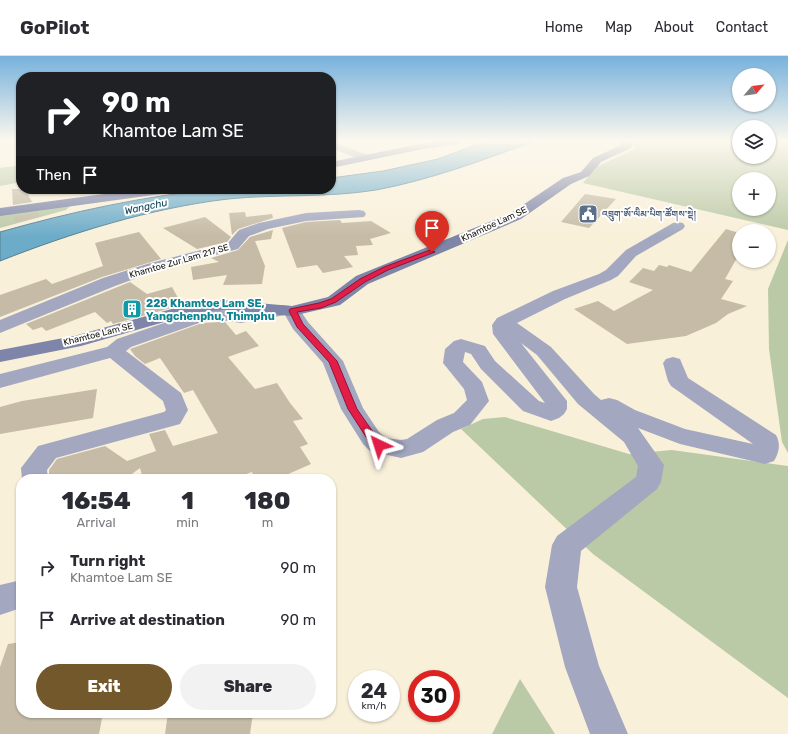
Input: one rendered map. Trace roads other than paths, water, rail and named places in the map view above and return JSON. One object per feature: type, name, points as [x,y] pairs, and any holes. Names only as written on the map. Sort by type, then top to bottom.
[{"type":"main road","name":"Khamtoe Lam SE","points":[[0,356],[74,342],[197,307],[229,306],[287,310],[321,305],[334,301],[362,280],[516,216],[567,181],[585,173]]},
{"type":"main road","points":[[0,212],[131,194]]},
{"type":"street","name":"Khamtoe Zur Lam 217 SE","points":[[0,327],[109,282],[153,267],[233,246],[244,233],[264,226],[306,217],[359,214]]},
{"type":"street","points":[[0,381],[114,351],[124,343],[199,317],[220,315],[241,317],[287,310],[333,361],[352,409],[371,438],[379,445],[401,449],[414,446],[445,426],[462,419],[478,401],[474,387],[453,363],[455,349],[461,345],[478,350],[488,365],[531,406],[550,413],[556,409],[556,401],[503,334],[501,325],[504,322],[559,295],[608,275],[631,253],[678,226]]},
{"type":"street","points":[[504,322],[544,351],[586,399],[632,436],[651,465],[648,482],[567,545],[561,587],[582,667],[609,734]]},
{"type":"street","points":[[35,474],[34,468],[47,452],[172,418],[177,410],[173,398],[114,351]]},
{"type":"street","points":[[572,382],[627,415],[680,436],[765,455],[767,441],[679,381],[673,363]]},
{"type":"street","points":[[0,600],[16,595]]},
{"type":"water","name":"Wangchu","points":[[371,173],[443,173],[416,181],[376,190],[339,194],[228,199],[199,203],[141,215],[83,231],[0,261],[0,232],[53,218],[135,200],[176,194],[336,194],[336,177]]},
{"type":"place","name":"འབྲུག་ཨོ་ལིམ་པིག་ཚོགས་སྡེ།","points":[[588,214]]},
{"type":"place","name":"228 Khamtoe Lam SE, Yangchenphu, Thimphu","points":[[132,309]]}]
